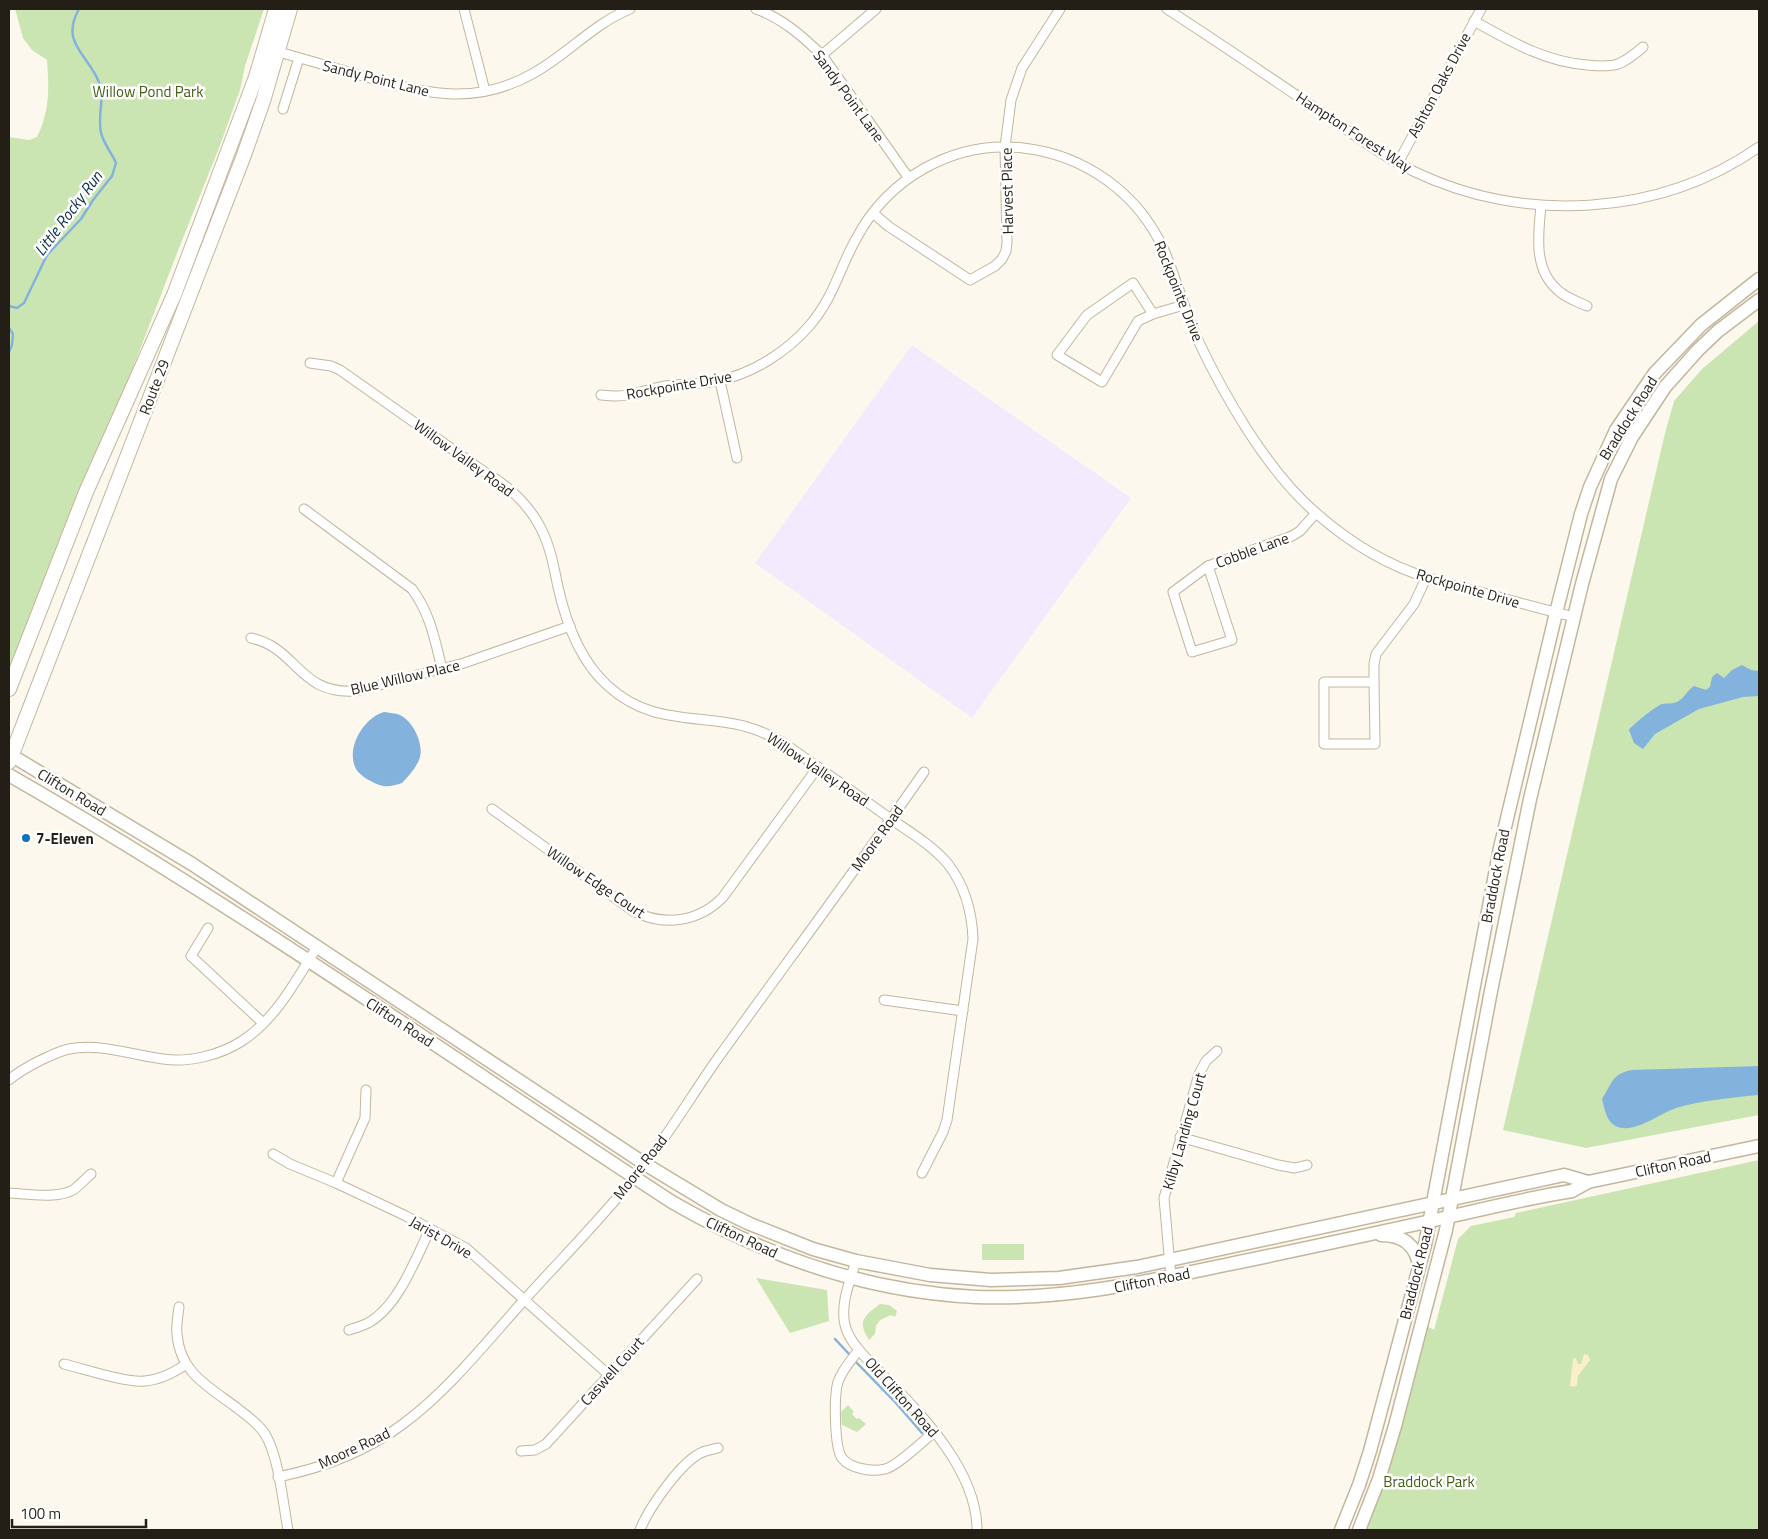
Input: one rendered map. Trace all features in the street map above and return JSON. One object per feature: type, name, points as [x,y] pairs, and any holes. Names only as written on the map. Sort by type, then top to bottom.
[{"type":"main road","name":"Route 29","points":[[9,689],[86,492],[174,295],[256,77],[276,9]]},
{"type":"main road","name":"Route 29","points":[[10,757],[244,155],[279,52],[290,9]]},
{"type":"main road","name":"Braddock Road","points":[[1341,1530],[1370,1451],[1419,1267],[1500,848],[1556,612],[1581,514],[1590,487],[1616,430],[1654,374],[1701,325],[1759,279]]},
{"type":"main road","name":"Braddock Road","points":[[1359,1530],[1379,1479],[1395,1426],[1449,1216],[1490,996],[1530,799],[1574,617],[1611,479],[1632,437],[1666,386],[1718,331],[1759,300]]},
{"type":"main road","name":"Clifton Road","points":[[10,757],[192,864],[694,1195],[750,1224],[813,1249],[856,1261],[930,1275],[991,1280],[1059,1278],[1137,1267],[1564,1175],[1588,1182]]},
{"type":"main road","name":"Clifton Road","points":[[9,775],[101,829],[218,902],[635,1178],[699,1218],[739,1238],[806,1265],[851,1278],[928,1292],[976,1296],[1010,1297],[1079,1293],[1171,1277],[1429,1222],[1449,1216],[1572,1191],[1588,1182],[1759,1146]]},
{"type":"main road","points":[[1366,1235],[1396,1236],[1407,1241],[1416,1255],[1419,1267]]},
{"type":"street","points":[[464,9],[485,90]]},
{"type":"street","name":"Sandy Point Lane","points":[[279,52],[427,93],[460,94],[508,86],[534,73],[598,26],[630,9]]},
{"type":"street","name":"Sandy Point Lane","points":[[756,9],[784,23],[822,55],[908,177]]},
{"type":"street","points":[[822,55],[876,9]]},
{"type":"street","name":"Harvest Place","points":[[873,213],[888,226],[970,280],[1002,260],[1007,243],[1005,147],[1010,108],[1022,68],[1060,9]]},
{"type":"street","name":"Ashton Oaks Drive","points":[[1398,163],[1481,9]]},
{"type":"street","name":"Hampton Forest Way","points":[[1174,11],[1398,163],[1463,191],[1504,201],[1541,206],[1596,205],[1654,195],[1689,184],[1722,169],[1759,147]]},
{"type":"street","points":[[1474,21],[1532,51],[1575,64],[1596,66],[1617,64],[1631,58],[1643,46]]},
{"type":"street","points":[[284,109],[300,58]]},
{"type":"street","name":"Rockpointe Drive","points":[[601,395],[628,395],[668,386],[720,381],[751,369],[776,356],[796,340],[829,299],[857,236],[873,213],[895,188],[908,177],[940,160],[984,148],[1034,149],[1057,154],[1075,161],[1105,178],[1120,190],[1143,214],[1162,246],[1184,305],[1212,369],[1257,444],[1286,482],[1316,513],[1375,554],[1426,578],[1574,617]]},
{"type":"street","points":[[1541,206],[1538,249],[1543,271],[1560,292],[1587,306]]},
{"type":"street","points":[[1152,314],[1133,283],[1087,315],[1057,355],[1102,382],[1138,321],[1152,314],[1184,305]]},
{"type":"street","name":"Willow Valley Road","points":[[310,363],[331,366],[340,370],[501,482],[520,500],[537,521],[548,544],[564,609],[583,654],[593,670],[619,695],[647,710],[666,716],[730,723],[755,729],[782,742],[930,847],[941,857],[955,875],[966,896],[971,916],[973,938],[947,1120],[943,1132],[922,1173]]},
{"type":"street","points":[[720,381],[737,458]]},
{"type":"street","points":[[304,509],[412,589],[420,599],[430,620],[442,669]]},
{"type":"street","name":"Cobble Lane","points":[[1208,566],[1232,640],[1192,652],[1173,592],[1208,566],[1292,536],[1300,531],[1316,513]]},
{"type":"street","points":[[1374,682],[1324,682],[1324,744],[1374,744],[1374,682],[1374,664],[1376,654],[1414,604],[1426,578]]},
{"type":"street","name":"Blue Willow Place","points":[[251,638],[262,640],[274,647],[314,682],[332,690],[345,692],[356,691],[464,663],[570,626]]},
{"type":"street","name":"Willow Edge Court","points":[[492,809],[633,911],[656,919],[680,920],[703,913],[723,897],[818,767]]},
{"type":"street","name":"Moore Road","points":[[278,1477],[298,1473],[373,1443],[402,1425],[424,1408],[445,1387],[635,1178],[704,1078],[924,772]]},
{"type":"street","points":[[208,928],[191,956],[263,1024]]},
{"type":"street","points":[[9,1080],[30,1065],[69,1049],[112,1049],[165,1060],[186,1060],[221,1052],[243,1041],[276,1010],[318,947]]},
{"type":"street","points":[[884,1000],[963,1011]]},
{"type":"street","name":"Kilby Landing Court","points":[[1171,1277],[1164,1198],[1198,1074],[1206,1061],[1217,1050]]},
{"type":"street","points":[[336,1183],[365,1118],[366,1090]]},
{"type":"street","points":[[1180,1137],[1278,1166],[1295,1168],[1307,1164]]},
{"type":"street","name":"Jarist Drive","points":[[273,1154],[290,1164],[336,1183],[466,1248],[609,1375]]},
{"type":"street","points":[[9,1192],[38,1195],[59,1194],[72,1191],[91,1174]]},
{"type":"street","points":[[349,1330],[368,1323],[387,1307],[408,1276],[430,1229]]},
{"type":"street","name":"Old Clifton Road","points":[[856,1261],[844,1303],[845,1326],[859,1350],[946,1446],[970,1492],[977,1530]]},
{"type":"street","name":"Caswell Court","points":[[521,1451],[535,1450],[546,1444],[697,1279]]},
{"type":"street","points":[[179,1307],[177,1334],[185,1365],[201,1381],[259,1426],[270,1443],[288,1530]]},
{"type":"street","points":[[859,1350],[843,1370],[838,1381],[835,1399],[838,1449],[842,1458],[850,1465],[872,1470],[886,1469],[934,1432]]},
{"type":"street","points":[[64,1364],[131,1380],[144,1381],[171,1374],[185,1365]]},
{"type":"street","points":[[640,1530],[656,1500],[689,1462],[702,1452],[718,1448]]},
{"type":"shaded area","points":[[912,345],[1131,498],[972,718],[755,563]]},
{"type":"green space","name":"Willow Pond Park","points":[[15,9],[264,9],[245,66],[240,90],[219,148],[71,529],[9,679],[9,137],[29,140],[37,137],[44,118],[48,90],[47,60],[32,50],[23,38]]},
{"type":"green space","points":[[1759,321],[1759,1115],[1586,1148],[1503,1130],[1674,401],[1702,369]]},
{"type":"green space","name":"Braddock Park","points":[[1759,1160],[1759,1530],[1359,1530],[1422,1323],[1434,1330],[1458,1239],[1471,1226],[1514,1217],[1516,1213]]},
{"type":"green space","points":[[982,1244],[1024,1244],[1024,1260],[982,1260]]},
{"type":"green space","points":[[756,1278],[827,1290],[829,1321],[790,1333]]},
{"type":"green space","points":[[880,1304],[889,1305],[897,1311],[895,1317],[891,1315],[880,1320],[876,1326],[875,1334],[869,1340],[863,1328],[864,1319]]},
{"type":"green space","points":[[848,1405],[854,1412],[852,1414],[866,1424],[857,1432],[842,1425],[841,1412]]},
{"type":"sand","points":[[1584,1354],[1588,1355],[1590,1360],[1578,1376],[1577,1385],[1574,1387],[1570,1386],[1573,1359],[1576,1358],[1578,1364],[1581,1364]]},
{"type":"water","points":[[1742,665],[1751,670],[1759,671],[1759,696],[1743,697],[1699,709],[1655,734],[1643,749],[1634,743],[1629,730],[1659,705],[1677,702],[1694,686],[1706,690],[1710,687],[1712,677],[1717,673],[1724,678],[1732,670]]},
{"type":"water","points":[[384,712],[398,714],[405,718],[414,729],[421,748],[416,767],[402,783],[388,786],[383,786],[364,777],[358,772],[353,761],[355,743],[363,727],[377,715]]},
{"type":"water","points":[[1759,1066],[1759,1095],[1717,1100],[1676,1108],[1636,1127],[1629,1128],[1617,1127],[1613,1124],[1604,1108],[1602,1099],[1610,1084],[1620,1074],[1632,1070]]},
{"type":"waterway","name":"Little Rocky Run","points":[[9,306],[17,308],[24,303],[47,255],[81,219],[112,176],[116,163],[100,130],[102,98],[100,85],[74,41],[72,31],[79,9]]},
{"type":"waterway","name":"Little Rocky Run","points":[[9,328],[13,334],[9,352]]},
{"type":"waterway","points":[[835,1339],[849,1354]]},
{"type":"waterway","points":[[855,1361],[922,1433]]},
{"type":"place","name":"7-Eleven","points":[[26,838]]}]
